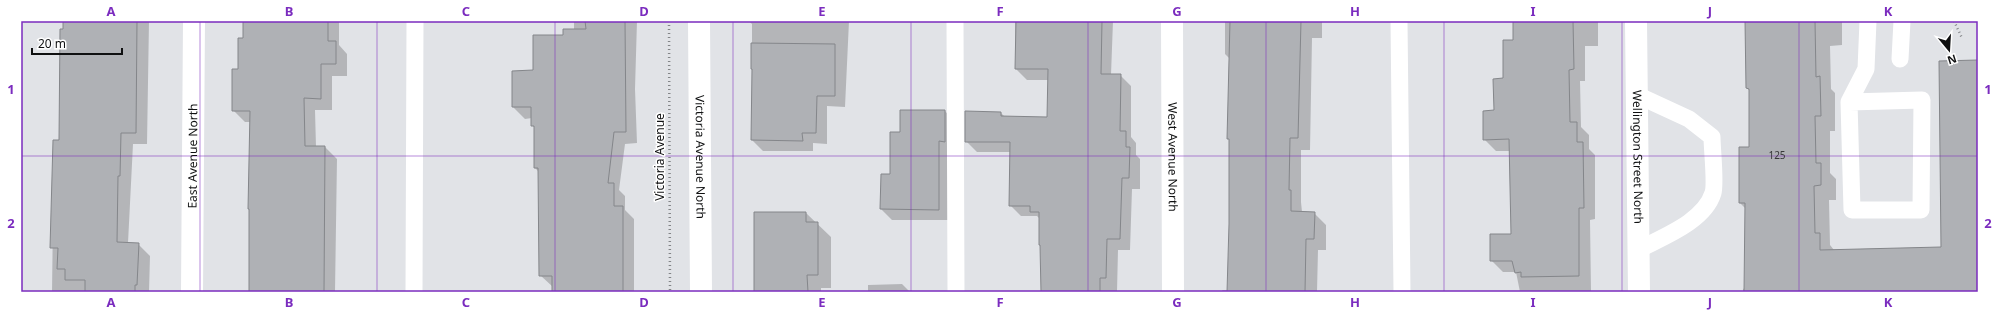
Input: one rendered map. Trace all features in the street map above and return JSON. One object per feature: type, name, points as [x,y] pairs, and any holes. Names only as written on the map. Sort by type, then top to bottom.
[{"type":"main road","name":"East Avenue North","points":[[192,292],[194,21]]},
{"type":"main road","name":"Victoria Avenue North","points":[[700,21],[701,292]]},
{"type":"main road","name":"West Avenue North","points":[[1172,21],[1173,292]]},
{"type":"main road","name":"Wellington Street North","points":[[1636,21],[1638,250],[1640,292]]},
{"type":"lane","points":[[414,292],[416,21]]},
{"type":"lane","points":[[955,21],[956,292]]},
{"type":"lane","points":[[1399,21],[1402,292]]},
{"type":"lane","points":[[1849,102],[1922,100],[1921,210],[1852,210],[1849,102],[1866,69],[1868,21]]},
{"type":"lane","points":[[1900,59],[1902,21]]},
{"type":"lane","points":[[1637,95],[1689,119],[1712,137],[1713,193],[1705,207],[1690,223],[1638,250]]},
{"type":"path","name":"Victoria Avenue","points":[[668,21],[670,292]]},
{"type":"path","points":[[1954,21],[1962,38]]},
{"type":"building","points":[[63,21],[137,21],[136,133],[121,133],[120,176],[118,176],[117,242],[139,243],[137,285],[135,285],[135,292],[85,292],[85,280],[65,280],[65,269],[57,269],[58,248],[50,248],[53,140],[59,140],[60,29],[63,29]]},
{"type":"building","points":[[243,21],[328,21],[328,41],[336,41],[336,64],[321,64],[321,99],[304,98],[305,146],[325,146],[324,292],[249,292],[248,209],[250,111],[232,111],[232,69],[238,69],[238,38],[243,38]]},
{"type":"building","points":[[585,21],[625,21],[626,132],[614,132],[608,183],[614,183],[614,206],[623,206],[623,292],[552,292],[552,276],[539,276],[538,168],[534,168],[534,126],[531,126],[531,107],[512,107],[512,71],[533,70],[533,35],[563,35],[563,29],[586,29]]},
{"type":"building","points":[[1016,21],[1102,21],[1101,74],[1121,74],[1120,131],[1126,131],[1126,147],[1130,147],[1129,178],[1122,178],[1120,239],[1107,239],[1106,278],[1100,278],[1100,292],[1041,292],[1039,212],[1030,212],[1030,206],[1009,206],[1010,142],[965,142],[965,111],[1001,112],[1001,116],[1047,117],[1048,69],[1015,69]]},
{"type":"building","points":[[1230,21],[1301,21],[1298,138],[1290,138],[1289,190],[1291,190],[1291,211],[1315,212],[1314,239],[1306,239],[1305,292],[1227,292],[1229,139],[1227,139]]},
{"type":"building","points":[[1513,21],[1573,21],[1574,69],[1569,70],[1570,122],[1577,122],[1577,142],[1583,142],[1584,208],[1579,208],[1579,276],[1521,277],[1521,272],[1515,273],[1512,261],[1490,261],[1490,234],[1511,234],[1509,139],[1483,140],[1483,111],[1494,110],[1493,79],[1503,78],[1503,40],[1513,40]]},
{"type":"building","points":[[1745,21],[1815,21],[1816,77],[1820,76],[1821,116],[1815,116],[1816,163],[1821,163],[1821,185],[1814,186],[1815,233],[1820,233],[1820,250],[1941,247],[1939,61],[1978,60],[1978,292],[1744,292],[1745,203],[1739,203],[1739,147],[1749,147],[1749,89],[1746,88]]},
{"type":"building","points":[[751,43],[835,44],[835,96],[817,96],[816,133],[802,133],[803,141],[751,140]]},
{"type":"building","points":[[900,110],[945,110],[945,142],[939,141],[939,210],[880,209],[881,174],[890,174],[890,132],[900,132]]},
{"type":"building","points":[[754,212],[806,212],[806,222],[818,222],[818,275],[807,275],[808,292],[754,292]]}]
